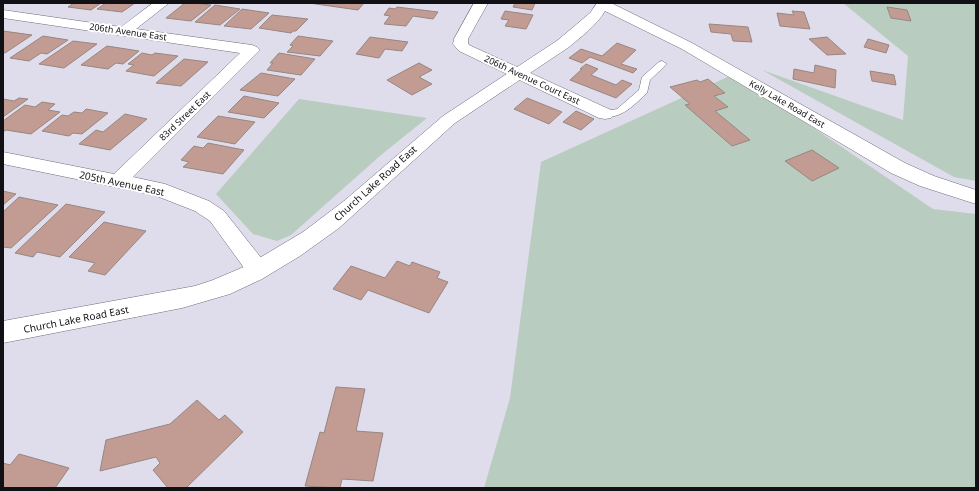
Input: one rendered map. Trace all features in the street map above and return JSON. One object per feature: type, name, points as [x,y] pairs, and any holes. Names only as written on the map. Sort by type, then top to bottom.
[{"type":"street","points":[[123,32],[162,3]]},
{"type":"street","name":"206th Avenue Court East","points":[[481,3],[461,39],[460,44],[464,48],[605,114]]},
{"type":"street","name":"Church Lake Road East","points":[[3,332],[192,297],[233,282],[258,270],[311,238],[354,204],[430,133],[470,104],[572,36],[595,18],[604,4]]},
{"type":"street","name":"Kelly Lake Road East","points":[[604,4],[687,46],[898,168],[927,181],[976,197]]},
{"type":"street","name":"206th Avenue East","points":[[3,14],[252,50]]},
{"type":"street","name":"83rd Street East","points":[[118,181],[252,50]]},
{"type":"street","name":"205th Avenue East","points":[[3,158],[158,189],[202,206],[217,216],[258,270]]},
{"type":"lane","points":[[605,114],[620,110],[644,91],[645,79],[662,64]]},
{"type":"green space","points":[[843,3],[976,3],[976,181],[954,177],[762,70],[903,120],[908,56]]},
{"type":"green space","points":[[734,74],[933,209],[976,214],[976,488],[484,488],[510,398],[541,162]]},
{"type":"green space","points":[[299,99],[427,118],[381,155],[291,235],[277,241],[253,234],[216,194]]},
{"type":"building","points":[[74,3],[101,3],[91,10],[68,7]]},
{"type":"building","points":[[106,3],[135,3],[122,12],[97,9]]},
{"type":"building","points":[[185,3],[211,5],[191,21],[166,18]]},
{"type":"building","points":[[309,3],[364,3],[358,10]]},
{"type":"building","points":[[515,3],[535,3],[532,10],[513,7]]},
{"type":"building","points":[[215,5],[240,9],[220,25],[195,22]]},
{"type":"building","points":[[397,7],[438,12],[433,19],[413,16],[406,26],[384,24],[390,16],[384,15],[389,8],[395,9]]},
{"type":"building","points":[[887,7],[907,10],[911,21],[891,18]]},
{"type":"building","points":[[242,9],[269,13],[251,29],[224,26]]},
{"type":"building","points":[[505,11],[533,15],[526,29],[505,26],[509,20],[501,19]]},
{"type":"building","points":[[792,11],[804,12],[810,29],[780,26],[777,13],[794,15]]},
{"type":"building","points":[[272,15],[308,19],[296,31],[291,33],[259,28]]},
{"type":"building","points":[[709,24],[748,27],[752,42],[733,41],[731,34],[711,32]]},
{"type":"building","points":[[3,31],[32,35],[5,53],[3,52]]},
{"type":"building","points":[[43,36],[68,40],[47,54],[41,53],[29,61],[10,58]]},
{"type":"building","points":[[298,36],[333,41],[320,56],[287,52],[293,46],[290,45]]},
{"type":"building","points":[[370,37],[408,42],[402,51],[385,49],[379,58],[356,54]]},
{"type":"building","points":[[827,37],[846,54],[827,55],[809,39]]},
{"type":"building","points":[[868,39],[889,45],[886,53],[864,47]]},
{"type":"building","points":[[73,41],[97,44],[64,68],[39,64]]},
{"type":"building","points":[[617,43],[636,50],[621,64],[637,69],[633,73],[590,57],[582,63],[569,58],[581,49],[602,56]]},
{"type":"building","points":[[107,46],[139,51],[123,64],[116,63],[108,69],[81,65]]},
{"type":"building","points":[[142,53],[178,56],[154,76],[126,71],[134,65],[128,64]]},
{"type":"building","points":[[279,53],[315,59],[301,75],[267,70],[273,63],[270,63]]},
{"type":"building","points":[[184,59],[208,62],[181,86],[156,83]]},
{"type":"building","points":[[419,63],[432,70],[419,77],[432,84],[412,95],[387,80]]},
{"type":"building","points":[[586,64],[598,69],[591,75],[616,85],[622,80],[632,84],[616,98],[570,80]]},
{"type":"building","points":[[815,65],[836,70],[835,88],[793,79],[794,69],[814,73]]},
{"type":"building","points":[[870,71],[894,75],[896,85],[872,81]]},
{"type":"building","points":[[261,73],[295,79],[278,96],[240,90]]},
{"type":"building","points":[[708,79],[725,93],[714,96],[728,107],[715,111],[750,140],[732,146],[685,105],[690,104],[670,87],[697,80],[700,82]]},
{"type":"building","points":[[244,96],[279,103],[264,118],[228,112]]},
{"type":"building","points":[[19,98],[28,99],[3,117],[3,99],[14,101]]},
{"type":"building","points":[[527,98],[562,112],[549,124],[514,109]]},
{"type":"building","points":[[42,102],[55,104],[48,110],[60,112],[31,134],[6,130],[3,132],[3,121],[25,105],[35,107]]},
{"type":"building","points":[[86,109],[108,113],[82,134],[73,133],[69,136],[42,131],[62,115],[68,116],[74,112],[82,113]]},
{"type":"building","points":[[576,111],[594,119],[581,130],[563,122]]},
{"type":"building","points":[[125,114],[147,119],[110,150],[79,144],[96,130],[103,132]]},
{"type":"building","points":[[218,116],[255,122],[235,144],[197,137]]},
{"type":"building","points":[[208,143],[244,150],[223,174],[183,167],[189,162],[181,160],[194,146],[203,148]]},
{"type":"building","points":[[812,150],[839,168],[812,181],[785,161]]},
{"type":"building","points":[[3,191],[16,194],[3,205]]},
{"type":"building","points":[[19,197],[58,205],[11,248],[3,247],[3,212]]},
{"type":"building","points":[[66,204],[105,212],[60,257],[37,252],[33,257],[15,253]]},
{"type":"building","points":[[104,222],[146,231],[105,275],[88,271],[95,263],[69,257]]},
{"type":"building","points":[[397,261],[410,266],[412,262],[440,272],[437,278],[448,282],[429,313],[368,290],[361,300],[333,289],[351,266],[385,278]]},
{"type":"building","points":[[336,387],[365,389],[356,431],[383,433],[373,481],[342,479],[340,488],[305,486],[320,432],[324,433]]},
{"type":"building","points":[[197,400],[219,420],[225,415],[243,432],[186,488],[168,488],[153,470],[160,463],[156,457],[100,471],[106,440],[170,424]]},
{"type":"building","points":[[19,454],[69,468],[55,488],[3,488],[3,463],[10,465]]}]
